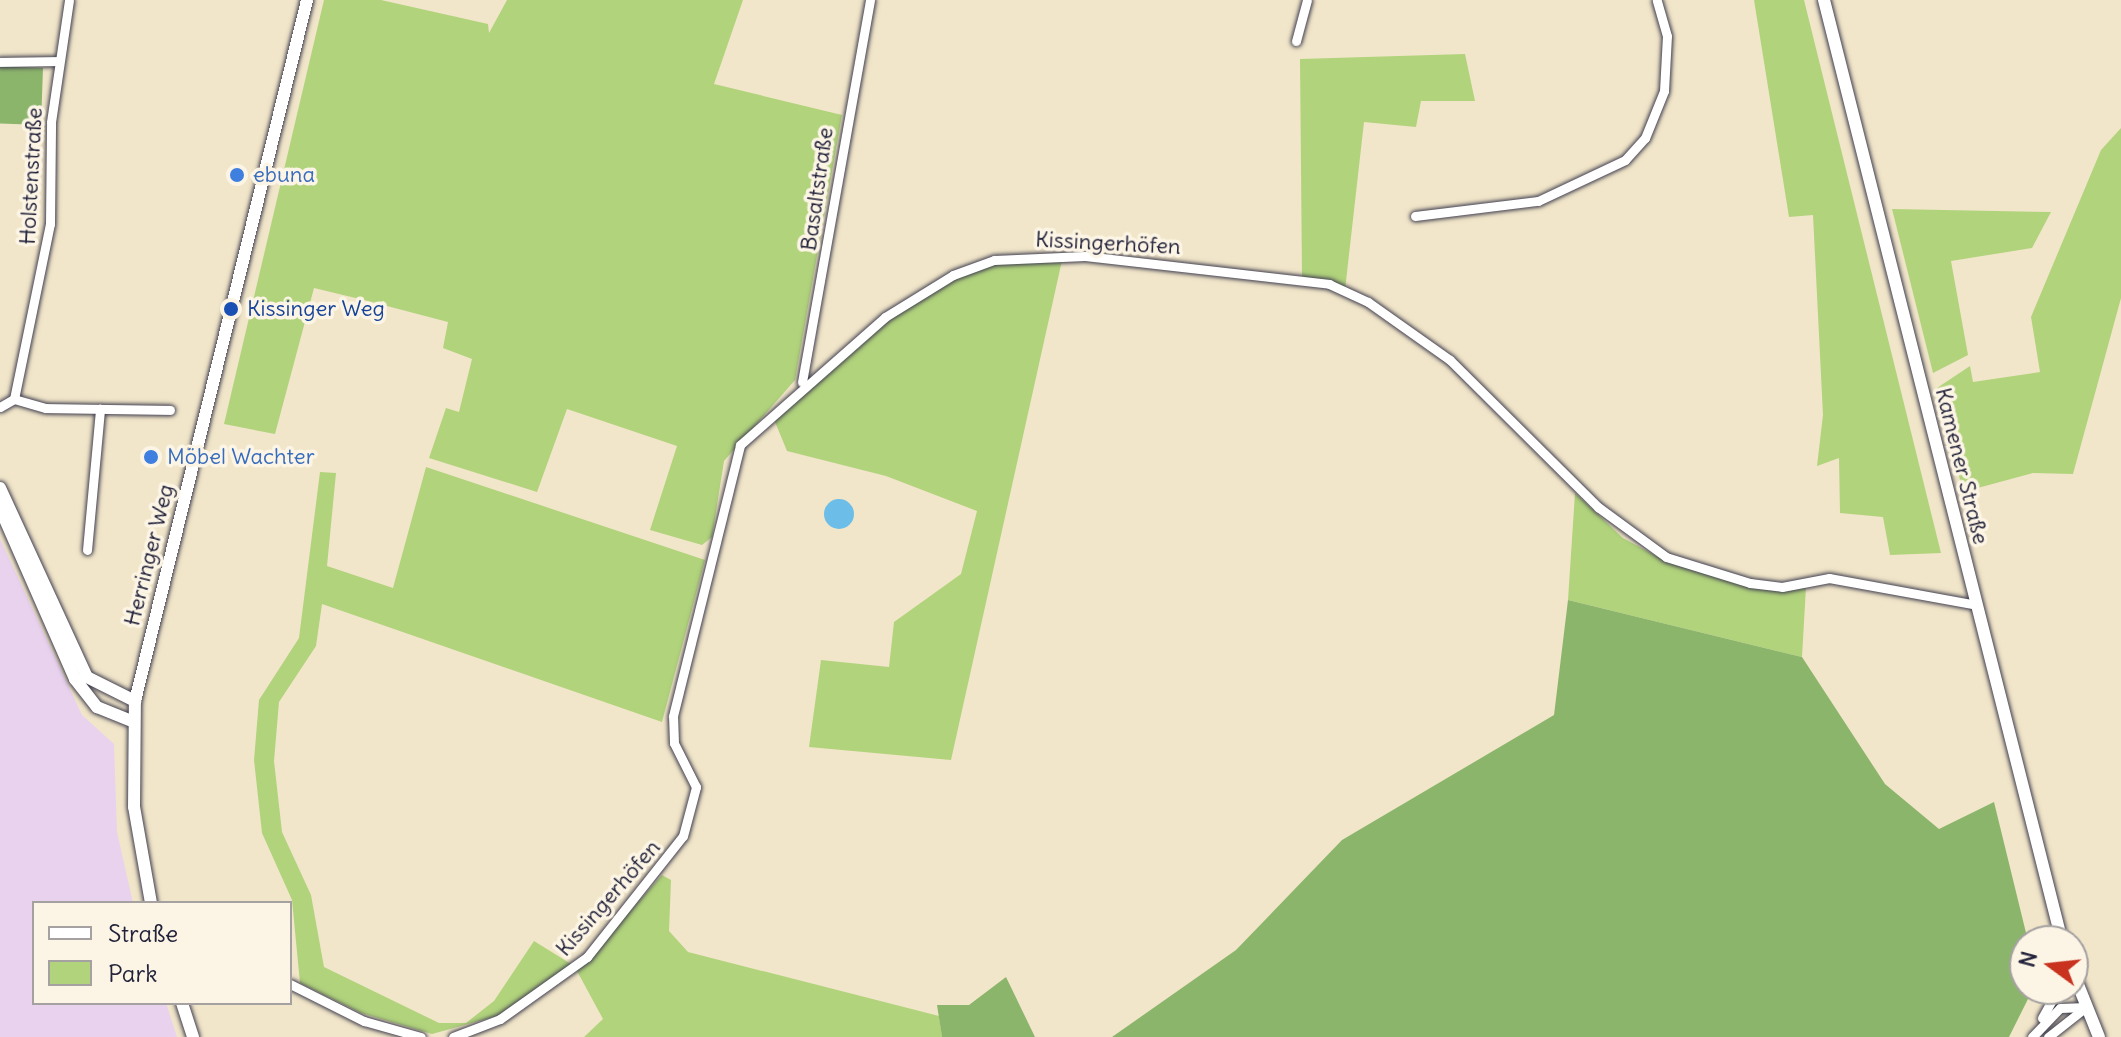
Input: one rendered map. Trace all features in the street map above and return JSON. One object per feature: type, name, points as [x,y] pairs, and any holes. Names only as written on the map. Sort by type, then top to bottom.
[{"type":"main road","name":"Herringer Weg","points":[[151,901],[134,807],[135,701],[307,0]]},
{"type":"main road","name":"Kamener Straße","points":[[1824,0],[2058,925]]},
{"type":"main road","points":[[0,488],[87,677],[135,701]]},
{"type":"main road","points":[[0,508],[75,679],[97,707],[134,722]]},
{"type":"main road","points":[[183,1005],[193,1037]]},
{"type":"main road","points":[[2086,1007],[2099,1037]]},
{"type":"street","name":"Holstenstraße","points":[[14,399],[50,224],[57,61],[69,0]]},
{"type":"street","name":"Basaltstraße","points":[[801,384],[870,0]]},
{"type":"street","points":[[1296,41],[1307,0]]},
{"type":"street","points":[[1415,216],[1538,201],[1625,160],[1645,138],[1664,91],[1667,36],[1657,0]]},
{"type":"street","points":[[0,62],[57,61]]},
{"type":"street","name":"Kissingerhöfen","points":[[453,1037],[500,1019],[587,957],[683,836],[696,787],[674,743],[673,716],[695,649],[729,467],[740,445],[801,384],[915,296],[994,260],[1085,256],[1302,276],[1368,302],[1450,360],[1618,525],[1666,557],[1750,583],[1782,587],[1829,578],[1977,605]]},
{"type":"street","points":[[0,407],[14,399],[100,409],[170,410]]},
{"type":"street","points":[[87,550],[100,409]]},
{"type":"street","points":[[292,985],[364,1021],[421,1037]]},
{"type":"street","points":[[2034,1033],[2049,1005]]},
{"type":"street","points":[[2034,1033],[2060,1008],[2086,1007]]},
{"type":"street","points":[[2048,1037],[2086,1007]]},
{"type":"shaded area","points":[[0,539],[82,715],[114,744],[117,832],[133,901],[32,901],[32,1005],[167,1005],[177,1037],[0,1037]]},
{"type":"green space","points":[[324,0],[381,0],[488,24],[489,33],[507,0],[743,0],[714,84],[842,115],[795,380],[724,461],[712,537],[702,545],[650,530],[677,446],[567,409],[537,492],[429,458],[446,408],[459,412],[472,359],[443,348],[448,322],[368,301],[314,288],[275,434],[224,424]]},
{"type":"green space","points":[[1754,0],[1804,0],[1941,553],[1890,555],[1883,517],[1840,513],[1839,458],[1817,466],[1823,415],[1813,215],[1789,217]]},
{"type":"green space","points":[[1465,54],[1475,101],[1421,101],[1416,127],[1364,122],[1345,290],[1302,276],[1300,59]]},
{"type":"green space","points":[[0,66],[43,68],[41,125],[0,124]]},
{"type":"green space","points":[[2121,128],[2121,298],[2073,474],[2033,473],[1963,492],[1937,388],[1970,366],[1973,382],[2040,372],[2031,317],[2101,150]]},
{"type":"green space","points":[[1892,209],[2051,212],[2032,248],[1951,261],[1968,355],[1933,373]]},
{"type":"green space","points":[[1063,256],[951,760],[809,747],[821,660],[889,667],[894,622],[961,574],[977,511],[886,476],[787,451],[773,417],[885,317],[975,266]]},
{"type":"green space","points":[[426,467],[705,560],[662,722],[322,604],[316,646],[279,702],[274,761],[282,832],[311,895],[324,967],[439,1023],[466,1023],[494,1001],[534,941],[571,964],[497,1016],[432,1034],[361,1013],[300,983],[292,900],[262,833],[254,760],[259,700],[299,638],[320,472],[336,473],[327,566],[393,588]]},
{"type":"green space","points":[[1575,493],[1623,538],[1658,557],[1745,586],[1806,587],[1802,657],[1568,600]]},
{"type":"green space","points":[[1568,600],[1802,657],[1885,784],[1939,829],[1994,802],[2024,925],[2009,925],[2009,1005],[2025,1005],[2009,1037],[1112,1037],[1236,950],[1342,840],[1554,715]]},
{"type":"green space","points":[[662,875],[671,880],[669,931],[688,952],[939,1016],[942,1037],[584,1037],[603,1019],[577,971]]},
{"type":"green space","points":[[1006,977],[1035,1037],[942,1037],[937,1005],[969,1005]]},
{"type":"water","points":[[839,499],[850,503],[854,514],[850,525],[839,529],[828,525],[824,514],[828,503]]},
{"type":"place","name":"ebuna","points":[[237,175]]},
{"type":"place","name":"Kissinger Weg","points":[[231,309]]},
{"type":"place","name":"Möbel Wachter","points":[[151,457]]}]
